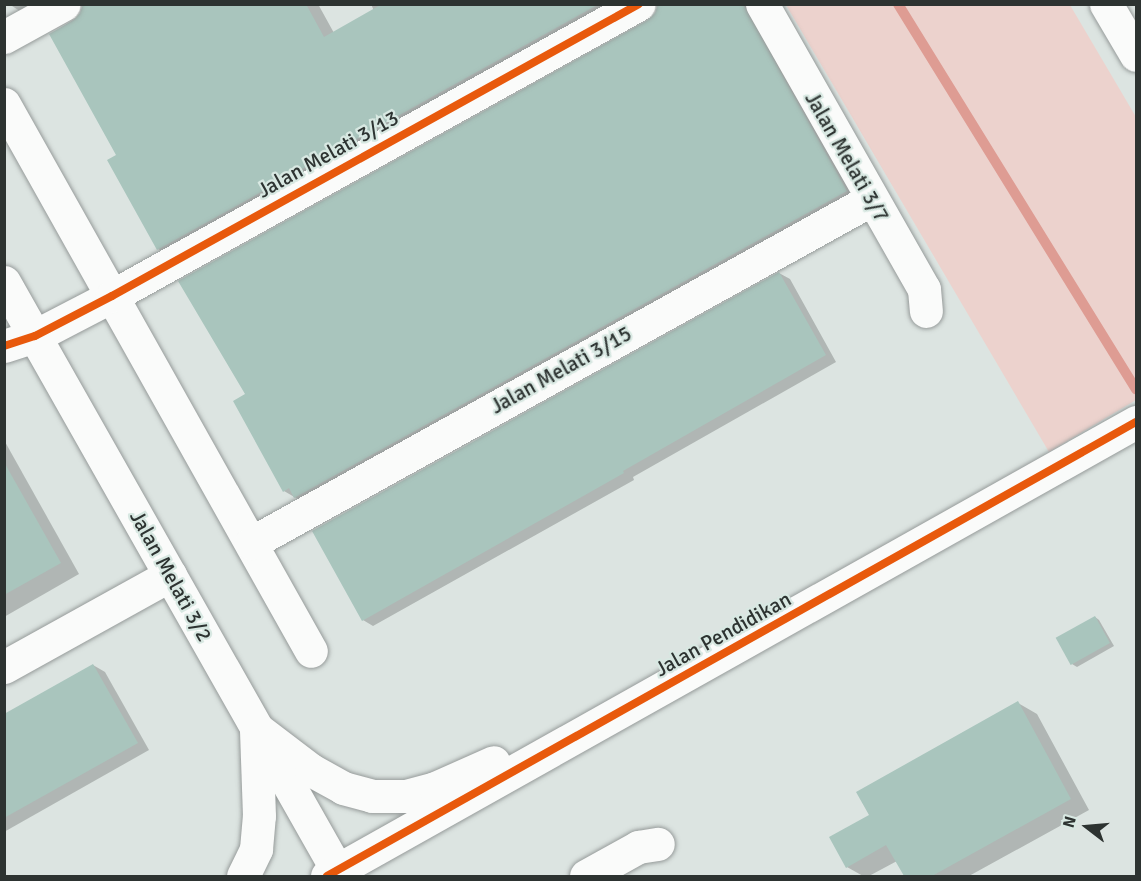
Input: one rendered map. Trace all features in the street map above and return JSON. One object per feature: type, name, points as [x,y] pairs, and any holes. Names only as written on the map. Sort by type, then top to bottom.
[{"type":"street","points":[[4,37],[64,4]]},
{"type":"street","name":"Jalan Melati 3/13","points":[[4,346],[35,336],[112,296],[639,4]]},
{"type":"street","name":"Jalan Melati 3/7","points":[[762,4],[924,289],[926,311]]},
{"type":"street","points":[[1106,4],[1137,55]]},
{"type":"street","points":[[4,104],[311,651]]},
{"type":"street","name":"Jalan Melati 3/15","points":[[251,543],[872,199]]},
{"type":"street","name":"Jalan Melati 3/2","points":[[4,282],[256,728],[332,873]]},
{"type":"street","name":"Jalan Pendidikan","points":[[332,873],[1137,422]]},
{"type":"street","points":[[4,667],[170,575]]},
{"type":"street","points":[[256,728],[311,770],[343,788],[372,796],[406,796],[435,788],[477,768],[578,735]]},
{"type":"street","points":[[243,876],[256,849],[259,816],[256,728]]},
{"type":"street","points":[[586,876],[638,847],[658,844]]},
{"type":"shaded area","points":[[786,5],[1070,5],[1136,117],[1136,400],[1049,452]]},
{"type":"building","points":[[83,4],[306,4],[324,37],[382,4],[599,4],[157,250],[107,160],[116,155],[49,34],[74,20]]},
{"type":"building","points":[[658,4],[743,4],[847,191],[294,498],[289,488],[283,492],[233,401],[245,394],[178,281],[648,20],[655,13]]},
{"type":"building","points":[[779,272],[826,355],[623,471],[624,473],[362,621],[312,531]]},
{"type":"building","points":[[4,462],[61,563],[4,595]]},
{"type":"building","points":[[1095,616],[1110,643],[1071,665],[1056,638]]},
{"type":"building","points":[[93,664],[138,743],[4,818],[4,714]]},
{"type":"building","points":[[1018,701],[1071,799],[932,876],[904,876],[886,845],[846,868],[829,837],[869,815],[856,792]]},
{"type":"waterway","points":[[898,4],[1136,390]]},
{"type":"cycle path","points":[[4,346],[35,336],[112,296],[639,4]]},
{"type":"cycle path","points":[[327,876],[1136,422]]}]
